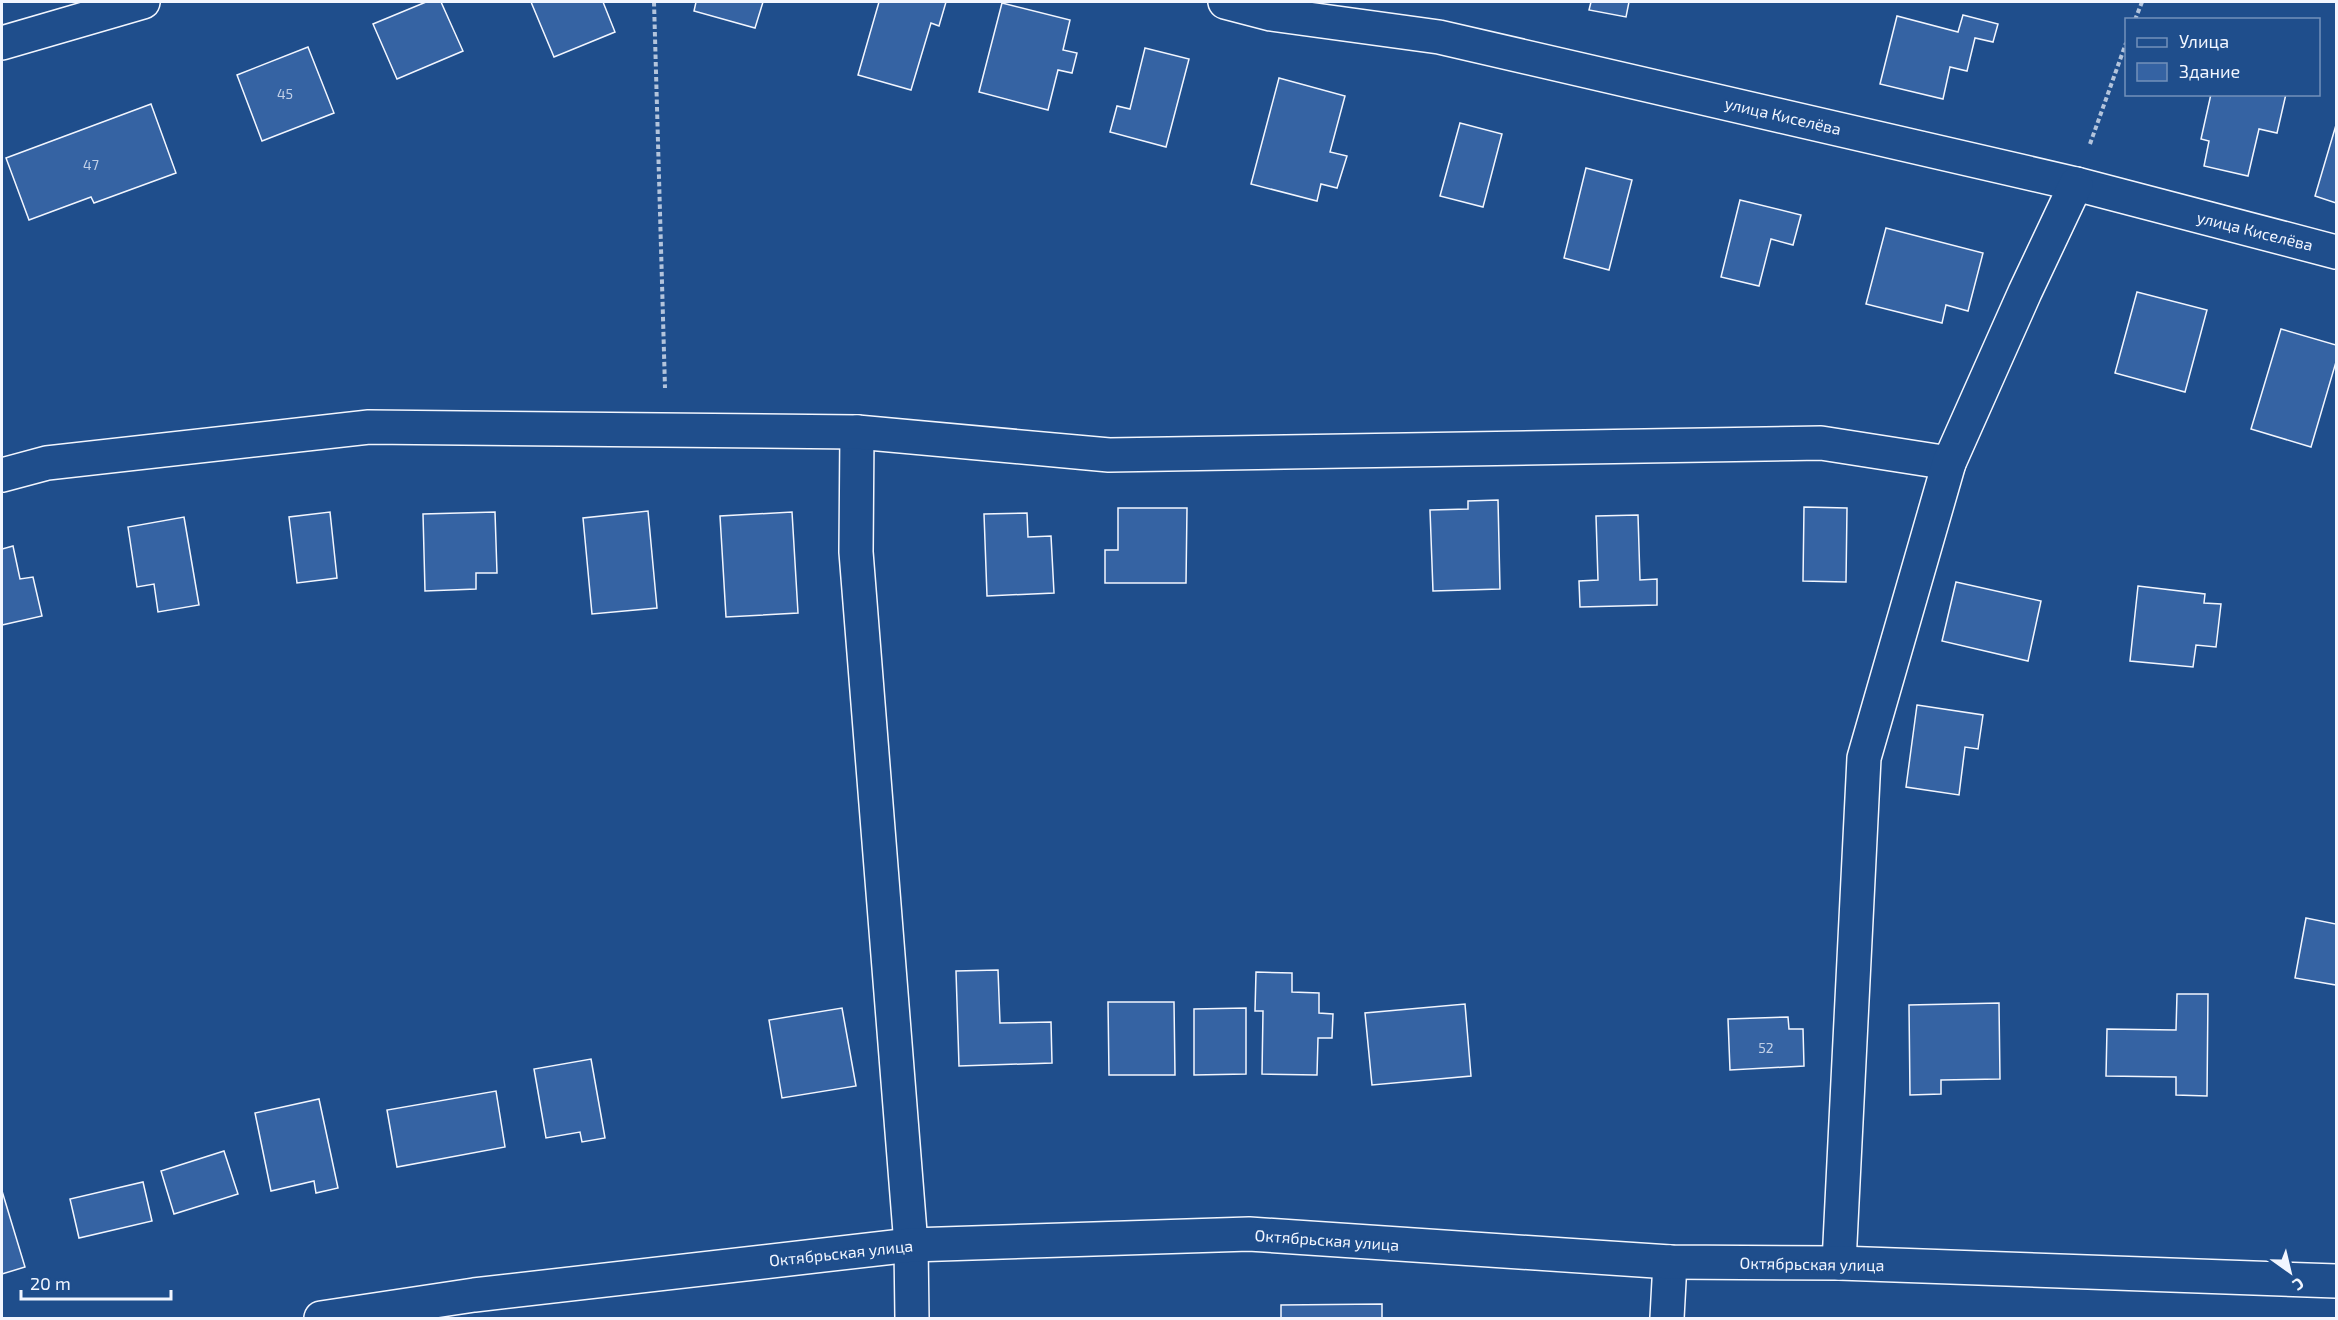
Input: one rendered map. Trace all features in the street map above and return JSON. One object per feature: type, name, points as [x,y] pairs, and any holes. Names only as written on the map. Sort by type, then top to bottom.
[{"type":"street","points":[[2,43],[143,2]]},
{"type":"street","name":"улица Киселёва","points":[[1225,2],[1271,14],[1439,37],[2076,184],[2337,252]]},
{"type":"street","points":[[1839,1263],[1864,758],[1949,463],[2076,184]]},
{"type":"street","points":[[2,475],[47,463],[369,427],[857,432],[1109,455],[1821,443],[1949,463]]},
{"type":"street","points":[[857,432],[856,552],[911,1245],[912,1318]]},
{"type":"street","name":"Октябрьская улица","points":[[321,1318],[474,1295],[911,1245],[1249,1234],[1670,1262],[1839,1263],[2337,1281]]},
{"type":"street","points":[[1667,1318],[1670,1262]]},
{"type":"path","points":[[654,2],[666,430]]},
{"type":"path","points":[[2136,18],[2142,2]]},
{"type":"path","points":[[2076,184],[2125,49]]},
{"type":"building","points":[[426,2],[441,2],[463,51],[397,79],[373,24]]},
{"type":"building","points":[[531,2],[603,2],[615,32],[554,57]]},
{"type":"building","points":[[696,2],[763,2],[755,28],[694,11]]},
{"type":"building","points":[[879,2],[946,2],[939,26],[931,23],[911,90],[858,75]]},
{"type":"building","points":[[1591,2],[1629,2],[1626,17],[1589,10]]},
{"type":"building","points":[[1002,3],[1070,20],[1063,50],[1077,53],[1072,73],[1058,70],[1048,110],[979,92]]},
{"type":"building","points":[[1963,15],[1998,24],[1993,42],[1975,38],[1967,71],[1950,67],[1943,99],[1880,84],[1897,16],[1958,32]]},
{"type":"building","points":[[308,47],[334,113],[262,141],[237,75]]},
{"type":"building","points":[[1145,48],[1189,59],[1166,147],[1110,132],[1117,106],[1130,109]]},
{"type":"building","points":[[1279,78],[1345,96],[1330,152],[1347,156],[1337,188],[1321,184],[1317,201],[1251,184]]},
{"type":"building","points":[[2211,96],[2286,96],[2277,133],[2259,129],[2248,176],[2204,166],[2209,141],[2201,139]]},
{"type":"building","points":[[151,104],[176,173],[94,203],[91,197],[29,220],[6,158]]},
{"type":"building","points":[[1460,123],[1502,134],[1483,207],[1440,196]]},
{"type":"building","points":[[2336,125],[2336,203],[2315,196]]},
{"type":"building","points":[[1586,168],[1632,180],[1609,270],[1564,258]]},
{"type":"building","points":[[1740,200],[1801,215],[1793,245],[1771,239],[1759,286],[1721,277]]},
{"type":"building","points":[[1886,228],[1983,253],[1968,311],[1946,305],[1942,323],[1866,304]]},
{"type":"building","points":[[2137,292],[2207,310],[2185,392],[2115,373]]},
{"type":"building","points":[[2281,329],[2336,345],[2336,362],[2311,447],[2251,429]]},
{"type":"building","points":[[1498,500],[1500,589],[1433,591],[1430,510],[1468,509],[1468,501]]},
{"type":"building","points":[[1804,507],[1847,508],[1846,582],[1803,581]]},
{"type":"building","points":[[1118,508],[1187,508],[1186,583],[1105,583],[1105,550],[1118,550]]},
{"type":"building","points":[[648,511],[657,608],[592,614],[583,518]]},
{"type":"building","points":[[330,512],[337,578],[297,583],[289,517]]},
{"type":"building","points":[[495,512],[497,573],[476,573],[476,589],[425,591],[423,514]]},
{"type":"building","points":[[792,512],[798,613],[726,617],[720,516]]},
{"type":"building","points":[[1027,513],[1028,537],[1051,536],[1054,593],[987,596],[984,514]]},
{"type":"building","points":[[1638,515],[1640,580],[1657,579],[1657,605],[1580,607],[1579,581],[1598,580],[1596,516]]},
{"type":"building","points":[[184,517],[199,605],[158,612],[154,584],[137,587],[128,527]]},
{"type":"building","points":[[13,546],[20,579],[33,577],[42,616],[2,625],[2,549]]},
{"type":"building","points":[[1956,582],[2041,601],[2028,661],[1942,641]]},
{"type":"building","points":[[2138,586],[2205,594],[2204,603],[2221,604],[2216,647],[2196,645],[2193,667],[2130,661]]},
{"type":"building","points":[[1917,705],[1983,715],[1978,749],[1965,747],[1959,795],[1906,787]]},
{"type":"building","points":[[2306,918],[2336,924],[2336,985],[2295,978]]},
{"type":"building","points":[[998,970],[1000,1023],[1051,1022],[1052,1063],[959,1066],[956,971]]},
{"type":"building","points":[[1256,972],[1292,973],[1292,992],[1319,993],[1319,1013],[1333,1014],[1332,1038],[1318,1038],[1317,1075],[1262,1074],[1263,1011],[1255,1011]]},
{"type":"building","points":[[2177,994],[2208,994],[2207,1096],[2176,1095],[2176,1077],[2106,1076],[2107,1029],[2176,1030]]},
{"type":"building","points":[[1108,1002],[1174,1002],[1175,1075],[1109,1075]]},
{"type":"building","points":[[1999,1003],[2000,1079],[1941,1080],[1941,1094],[1910,1095],[1909,1005]]},
{"type":"building","points":[[1465,1004],[1471,1076],[1372,1085],[1365,1013]]},
{"type":"building","points":[[842,1008],[856,1086],[782,1098],[769,1020]]},
{"type":"building","points":[[1246,1008],[1246,1074],[1194,1075],[1194,1009]]},
{"type":"building","points":[[1788,1017],[1789,1029],[1803,1029],[1804,1066],[1730,1070],[1728,1019]]},
{"type":"building","points":[[591,1059],[605,1138],[582,1142],[580,1132],[546,1138],[534,1069]]},
{"type":"building","points":[[496,1091],[505,1147],[397,1167],[387,1110]]},
{"type":"building","points":[[319,1099],[338,1188],[316,1193],[314,1181],[271,1191],[255,1113]]},
{"type":"building","points":[[224,1151],[238,1194],[174,1214],[161,1171]]},
{"type":"building","points":[[143,1182],[152,1221],[79,1238],[70,1199]]},
{"type":"building","points":[[2,1191],[25,1267],[2,1274]]},
{"type":"building","points":[[1382,1304],[1382,1318],[1281,1318],[1281,1305]]}]
